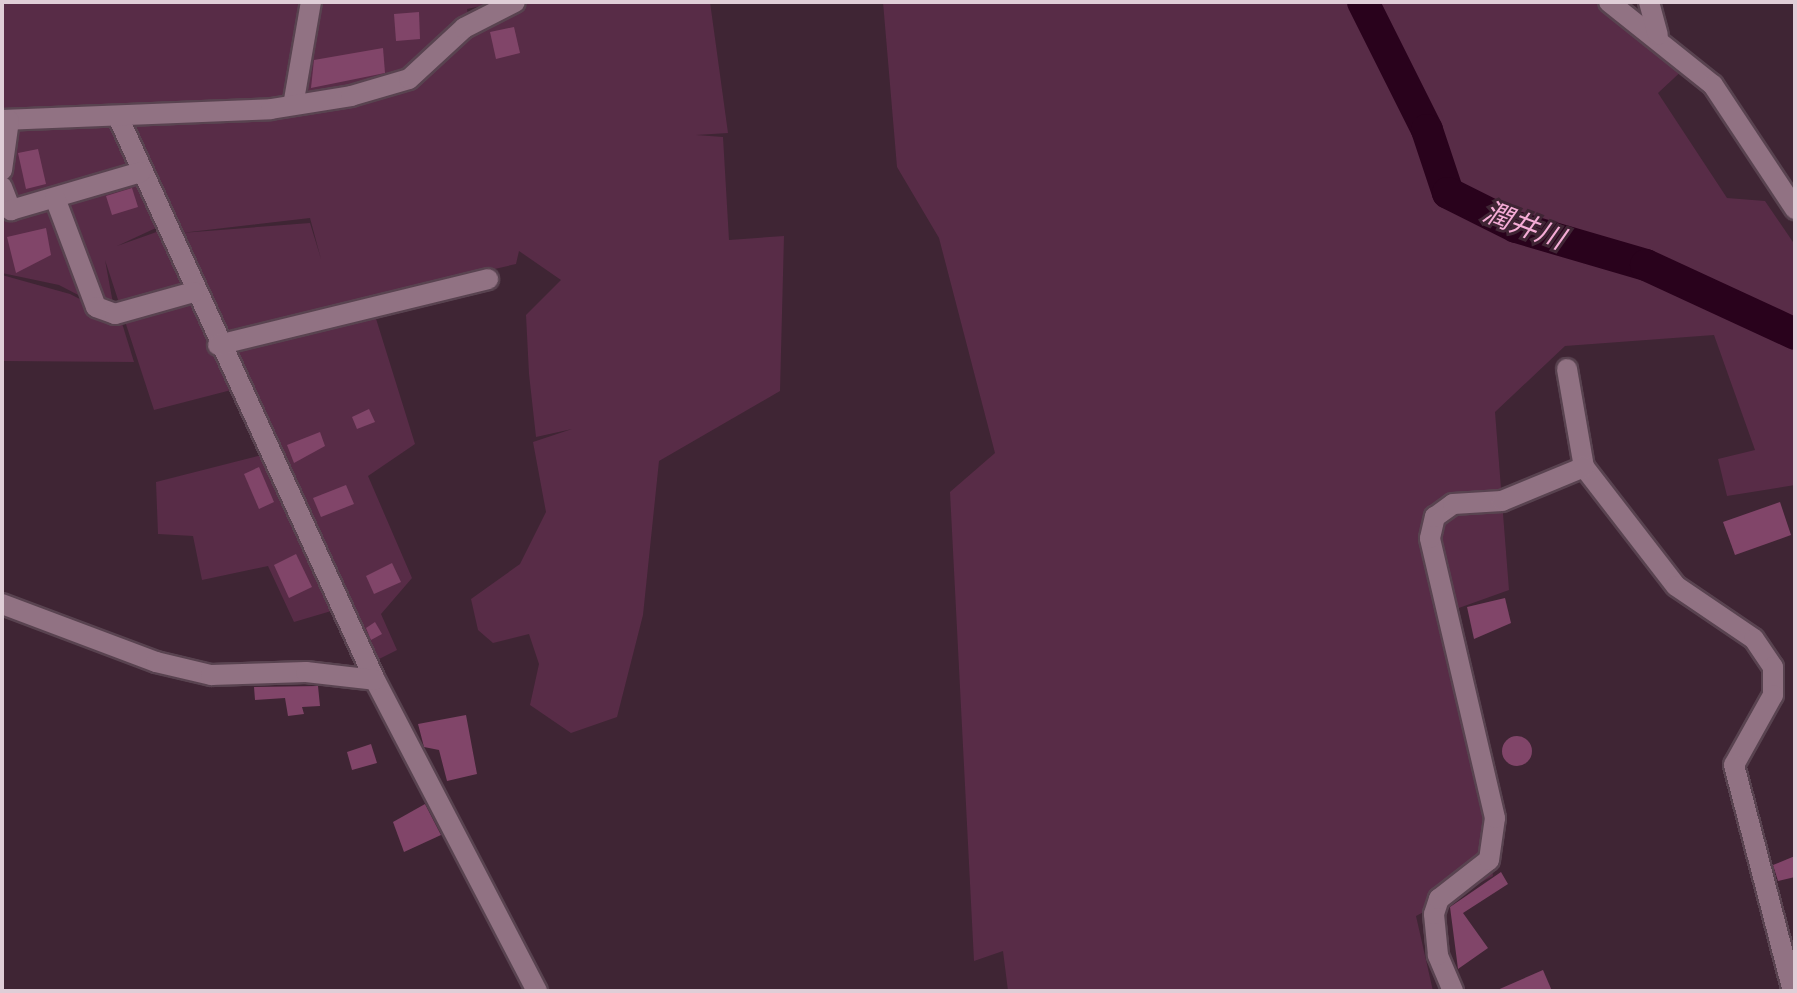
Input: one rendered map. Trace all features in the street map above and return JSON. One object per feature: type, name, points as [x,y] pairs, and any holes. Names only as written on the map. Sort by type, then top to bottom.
[{"type":"street","points":[[294,100],[311,2]]},
{"type":"street","points":[[2,170],[6,120],[119,119],[271,109],[409,79],[464,28],[515,2]]},
{"type":"street","points":[[1609,2],[1658,35],[1713,85],[1795,209]]},
{"type":"street","points":[[1649,2],[1658,35]]},
{"type":"street","points":[[119,119],[218,345],[375,680],[537,991]]},
{"type":"street","points":[[2,187],[11,210],[141,172]]},
{"type":"street","points":[[55,198],[96,307],[115,314],[194,292]]},
{"type":"street","points":[[218,345],[488,279]]},
{"type":"street","points":[[1567,369],[1584,467],[1676,586],[1754,639],[1773,667],[1773,695],[1734,765],[1793,991]]},
{"type":"street","points":[[1453,991],[1438,955],[1434,914],[1439,899],[1489,860],[1495,818],[1430,538],[1435,517],[1453,504],[1502,501],[1584,467]]},
{"type":"street","points":[[2,604],[156,662],[211,675],[375,680]]},
{"type":"shaded area","points":[[2,2],[500,2],[467,9],[470,24],[530,2],[710,2],[728,133],[696,135],[723,137],[729,240],[784,236],[780,391],[659,461],[643,615],[617,717],[571,733],[530,705],[539,664],[529,634],[493,643],[478,630],[471,599],[520,564],[546,512],[533,442],[572,429],[536,437],[529,374],[526,315],[561,280],[519,251],[516,264],[224,331],[168,234],[239,388],[154,410],[105,260],[115,314],[59,285],[2,273],[2,125],[310,107],[408,84],[461,33],[396,83],[294,100],[2,119]],"holes":[[[127,142],[165,229],[117,246],[158,227]],[[310,218],[321,259],[310,223],[181,233]]]},
{"type":"shaded area","points":[[883,2],[1625,2],[1687,66],[1658,93],[1727,198],[1765,201],[1795,245],[1795,485],[1727,496],[1718,459],[1755,450],[1714,335],[1565,346],[1495,412],[1509,590],[1456,609],[1493,876],[1416,916],[1433,991],[1008,991],[1003,951],[974,961],[950,492],[995,453],[939,238],[897,167]]},
{"type":"shaded area","points":[[2,275],[70,294],[121,320],[134,362],[2,361]]},
{"type":"shaded area","points":[[373,309],[415,444],[368,476],[412,578],[381,614],[397,650],[375,661],[233,348]]},
{"type":"shaded area","points":[[262,455],[338,609],[294,622],[268,566],[202,580],[193,536],[158,534],[156,482]]},
{"type":"building","points":[[419,12],[420,39],[396,41],[394,14]]},
{"type":"building","points":[[514,27],[520,53],[496,59],[490,32]]},
{"type":"building","points":[[383,48],[385,73],[311,88],[314,60]]},
{"type":"building","points":[[38,149],[46,184],[26,189],[18,153]]},
{"type":"building","points":[[132,188],[138,207],[112,215],[106,196]]},
{"type":"building","points":[[46,228],[51,255],[16,273],[7,237]]},
{"type":"building","points":[[369,409],[375,422],[357,429],[352,417]]},
{"type":"building","points":[[320,432],[325,446],[294,463],[287,445]]},
{"type":"building","points":[[259,467],[274,502],[259,509],[244,474]]},
{"type":"building","points":[[346,485],[354,504],[321,517],[313,498]]},
{"type":"building","points":[[1780,502],[1791,535],[1735,555],[1723,522]]},
{"type":"building","points":[[296,554],[312,587],[289,598],[274,565]]},
{"type":"building","points":[[392,563],[401,582],[374,594],[366,576]]},
{"type":"building","points":[[1505,598],[1511,623],[1474,639],[1467,607]]},
{"type":"building","points":[[375,622],[382,634],[371,640],[366,628]]},
{"type":"building","points":[[318,686],[320,706],[302,707],[304,714],[288,716],[285,698],[255,700],[254,687]]},
{"type":"building","points":[[466,715],[477,774],[447,781],[439,750],[424,747],[418,724]]},
{"type":"building","points":[[1517,736],[1523,737],[1531,745],[1531,757],[1523,765],[1517,766],[1511,765],[1503,757],[1502,751],[1503,745],[1511,737]]},
{"type":"building","points":[[371,744],[377,763],[352,770],[347,752]]},
{"type":"building","points":[[425,804],[441,835],[404,852],[393,822]]},
{"type":"building","points":[[1795,856],[1795,877],[1778,881],[1773,865]]},
{"type":"building","points":[[1501,872],[1508,884],[1463,913],[1488,948],[1458,969],[1450,907]]},
{"type":"building","points":[[1543,970],[1552,991],[1495,991]]},
{"type":"waterway","name":"潤井川","points":[[1363,2],[1427,130],[1448,193],[1516,227],[1646,265],[1795,334]]}]
